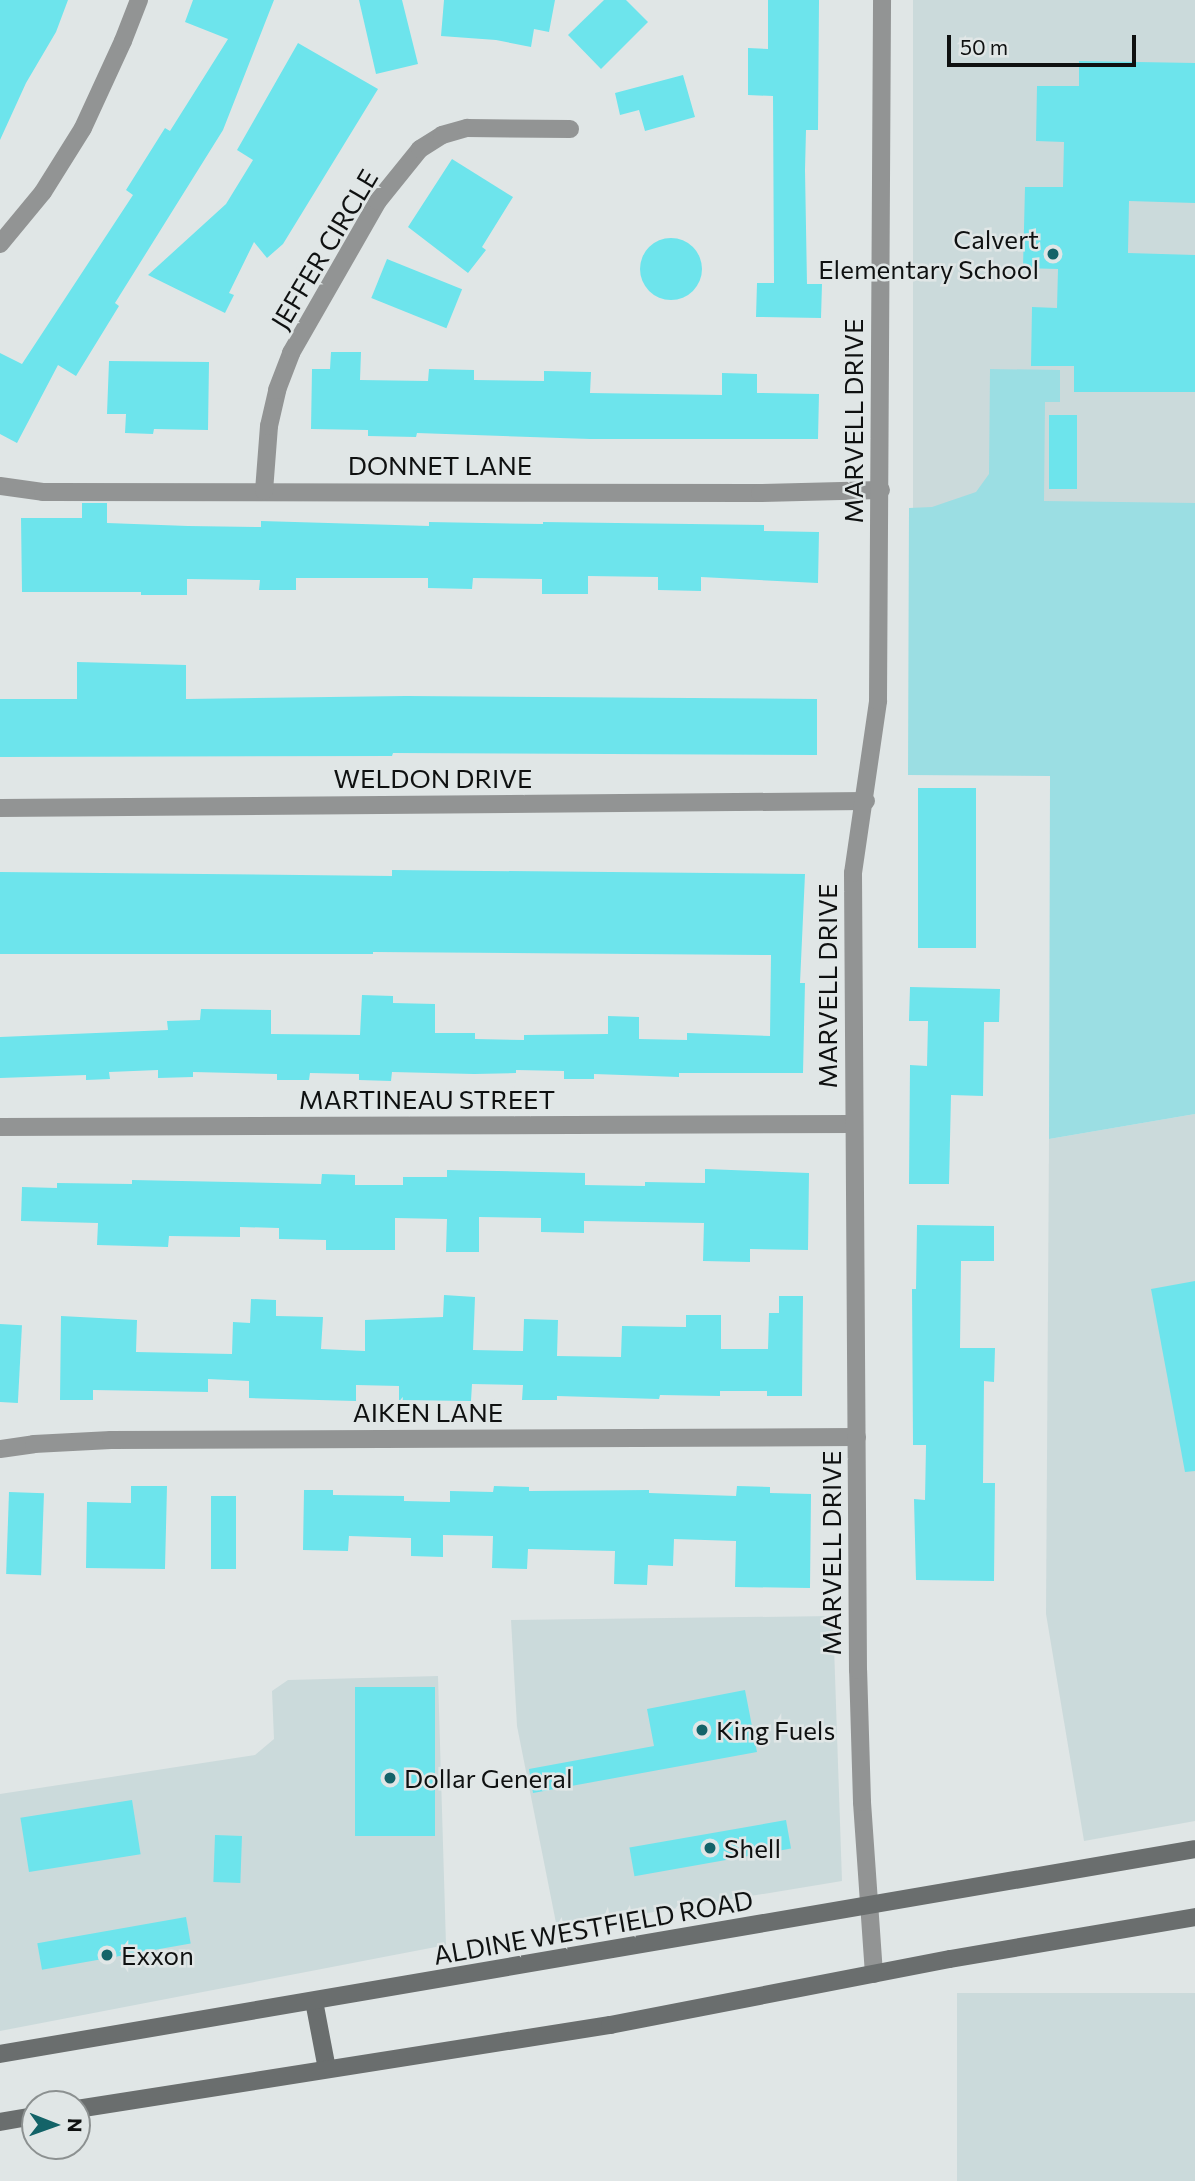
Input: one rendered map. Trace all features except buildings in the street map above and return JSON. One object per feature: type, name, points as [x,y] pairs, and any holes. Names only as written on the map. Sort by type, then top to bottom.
[{"type":"main road","name":"ALDINE WESTFIELD ROAD","points":[[0,2054],[870,1907],[1195,1849]]},
{"type":"main road","points":[[91,2107],[611,2025],[874,1974],[1195,1917]]},
{"type":"main road","points":[[314,2001],[327,2070]]},
{"type":"main road","points":[[0,2122],[21,2118]]},
{"type":"street","points":[[0,244],[43,192],[83,128],[139,0]]},
{"type":"street","name":"MARVELL DRIVE","points":[[874,1974],[858,1683],[853,873],[866,801],[878,701],[882,0]]},
{"type":"street","name":"JEFFER CIRCLE","points":[[264,491],[269,426],[277,390],[291,353],[378,201],[420,149],[442,135],[467,128],[569,129]]},
{"type":"street","name":"DONNET LANE","points":[[0,486],[43,492],[760,492],[881,489]]},
{"type":"street","name":"WELDON DRIVE","points":[[0,808],[866,801]]},
{"type":"street","name":"MARTINEAU STREET","points":[[0,1127],[854,1124]]},
{"type":"street","name":"AIKEN LANE","points":[[0,1449],[34,1444],[111,1440],[857,1437]]},
{"type":"shaded area","name":"Calvert Elementary School","points":[[913,0],[1195,0],[1195,775],[913,775]]},
{"type":"shaded area","points":[[990,369],[1060,370],[1060,402],[1045,402],[1044,501],[1195,503],[1195,1114],[1049,1139],[1050,776],[908,775],[909,508],[932,507],[976,492],[989,474]]},
{"type":"shaded area","points":[[1195,1114],[1195,1821],[1084,1841],[1046,1614],[1049,1139]]},
{"type":"shaded area","points":[[833,1616],[842,1881],[557,1928],[517,1726],[511,1620]]},
{"type":"shaded area","points":[[438,1676],[446,1945],[0,2031],[0,1794],[255,1755],[274,1739],[272,1691],[288,1680]]},
{"type":"shaded area","points":[[957,1993],[1195,1993],[1195,2181],[957,2181]]},
{"type":"place","name":"Calvert Elementary School","points":[[1053,254]]},
{"type":"place","name":"King Fuels","points":[[702,1730]]},
{"type":"place","name":"Dollar General","points":[[390,1778]]},
{"type":"place","name":"Shell","points":[[710,1848]]},
{"type":"place","name":"Exxon","points":[[107,1955]]}]
